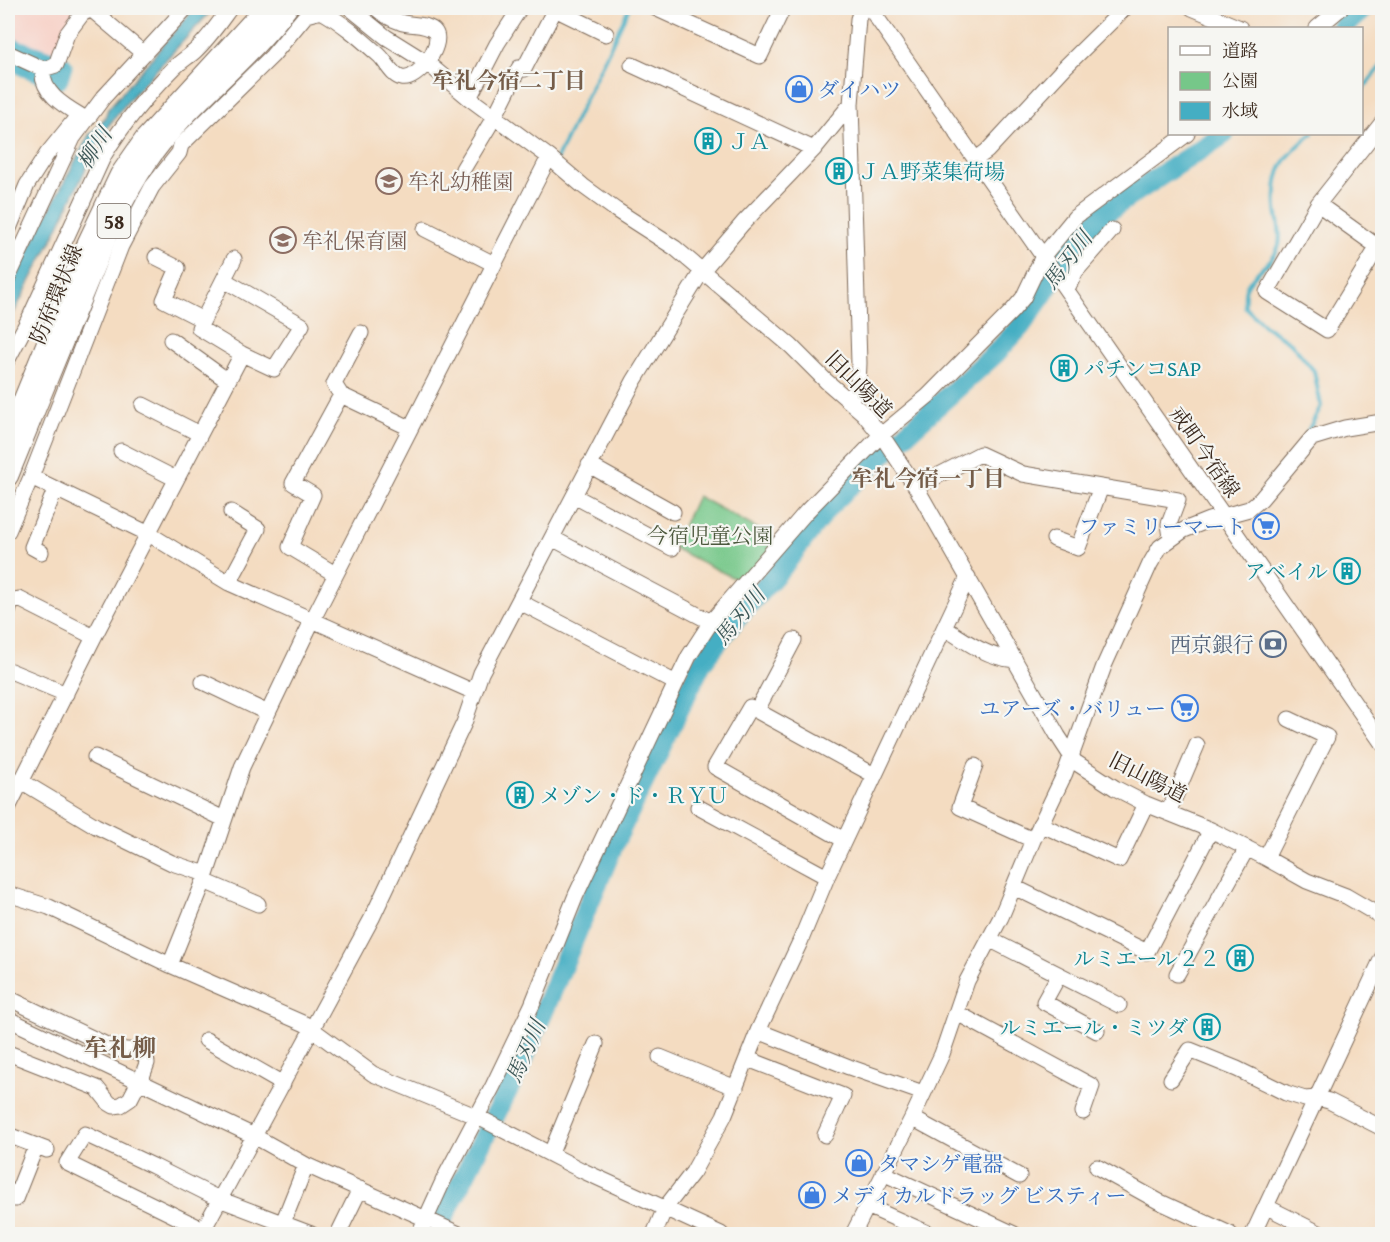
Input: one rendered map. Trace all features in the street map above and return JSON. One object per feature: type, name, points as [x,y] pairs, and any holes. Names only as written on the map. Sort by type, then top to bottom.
[{"type":"main road","name":"防府環状線","points":[[8,438],[88,242],[120,175],[145,139],[264,8]]},
{"type":"main road","name":"防府環状線","points":[[8,476],[102,247],[133,184],[159,146],[190,110],[257,44],[287,8]]},
{"type":"street","points":[[8,53],[43,69],[57,65],[67,34],[82,14],[92,8],[143,53]]},
{"type":"street","points":[[8,231],[27,185],[47,154],[186,8]]},
{"type":"street","points":[[8,359],[30,317],[104,155],[118,132],[137,107],[176,65],[213,32],[230,8]]},
{"type":"street","name":"旧山陽道","points":[[350,8],[386,37],[426,62],[591,192],[675,248],[791,346],[826,381],[863,412],[896,455],[916,487],[1075,762],[1115,788],[1146,804],[1211,830],[1307,881],[1346,896],[1383,916]]},
{"type":"street","points":[[469,98],[520,8]]},
{"type":"street","points":[[655,8],[760,56],[783,8]]},
{"type":"street","points":[[850,401],[858,386],[859,363],[851,104],[858,20],[861,10],[865,8]]},
{"type":"street","name":"戒町今宿線","points":[[870,8],[1383,743]]},
{"type":"street","points":[[976,159],[987,151],[1065,67],[1125,8]]},
{"type":"street","points":[[1192,8],[1238,27]]},
{"type":"street","points":[[1318,27],[1341,8]]},
{"type":"street","points":[[463,169],[495,116],[519,68],[524,69],[555,9],[606,34]]},
{"type":"street","points":[[8,531],[121,246],[152,187],[178,153],[181,145],[272,56],[306,15],[321,11],[334,18],[381,57],[395,75],[400,78],[411,78],[436,47],[435,32],[430,28],[400,22],[383,10]]},
{"type":"street","points":[[632,65],[814,149]]},
{"type":"street","points":[[43,69],[42,77],[49,91],[82,117]]},
{"type":"street","points":[[311,1234],[282,1225],[219,1199],[85,1134],[67,1163],[203,1232],[219,1199],[372,918],[464,723],[481,673],[634,381],[702,271],[814,149],[851,104]]},
{"type":"street","points":[[8,278],[82,117]]},
{"type":"street","points":[[1318,204],[1380,243],[1327,330],[1267,292],[1318,204],[1383,123]]},
{"type":"street","points":[[419,1234],[428,1220],[532,1005],[576,895],[676,683],[689,656],[711,622],[807,511],[882,437],[928,396],[1012,311],[1023,298],[1045,259],[1075,217],[1186,135]]},
{"type":"street","points":[[170,965],[205,877],[242,767],[312,621],[549,158]]},
{"type":"street","points":[[425,229],[494,264]]},
{"type":"street","points":[[1066,287],[1076,271],[1112,230]]},
{"type":"street","points":[[156,257],[178,268],[164,300],[203,320]]},
{"type":"street","points":[[224,280],[302,325],[274,369],[242,354],[199,328],[234,259]]},
{"type":"street","points":[[361,333],[334,384],[341,394],[410,428]]},
{"type":"street","points":[[171,340],[228,381]]},
{"type":"street","points":[[8,808],[26,768],[242,354]]},
{"type":"street","points":[[336,574],[290,547],[313,495],[293,483],[341,394]]},
{"type":"street","points":[[143,405],[200,434]]},
{"type":"street","points":[[852,1234],[942,1054],[968,981],[1014,887],[1071,756],[1119,631],[1160,547],[1171,537],[1209,520],[1249,509],[1261,499],[1312,438],[1345,428],[1383,422]]},
{"type":"street","points":[[121,451],[176,479]]},
{"type":"street","points":[[916,487],[980,454],[1023,474],[1178,500],[1169,524],[1171,537]]},
{"type":"street","points":[[589,465],[673,512]]},
{"type":"street","points":[[31,477],[149,534],[229,583],[474,692]]},
{"type":"street","points":[[1054,539],[1078,548],[1101,487]]},
{"type":"street","points":[[40,552],[32,548],[55,490]]},
{"type":"street","points":[[574,496],[672,548]]},
{"type":"street","points":[[229,583],[258,529],[231,512]]},
{"type":"street","points":[[552,538],[711,622]]},
{"type":"street","points":[[654,1234],[665,1208],[693,1172],[724,1116],[758,1031],[800,942],[827,877],[968,577]]},
{"type":"street","points":[[8,612],[12,602],[19,599],[94,637]]},
{"type":"street","points":[[520,602],[676,683]]},
{"type":"street","points":[[945,628],[973,646],[1004,659],[1015,660]]},
{"type":"street","points":[[757,710],[794,639]]},
{"type":"street","points":[[8,670],[66,694]]},
{"type":"street","points":[[203,682],[268,713]]},
{"type":"street","points":[[844,840],[715,768],[750,707],[874,775]]},
{"type":"street","points":[[1266,858],[1327,736],[1289,719]]},
{"type":"street","points":[[1168,813],[1197,745]]},
{"type":"street","points":[[95,757],[224,819]]},
{"type":"street","points":[[975,766],[960,807],[1033,840]]},
{"type":"street","points":[[21,781],[96,826],[258,904]]},
{"type":"street","points":[[1040,824],[1119,860],[1146,804]]},
{"type":"street","points":[[698,807],[827,877]]},
{"type":"street","points":[[1014,887],[1147,952],[1211,830]]},
{"type":"street","points":[[1177,974],[1247,848]]},
{"type":"street","points":[[8,894],[49,907],[170,965],[305,1024],[373,1074],[502,1128],[582,1170],[721,1234]]},
{"type":"street","points":[[989,939],[1119,1005]]},
{"type":"street","points":[[1253,1234],[1383,958]]},
{"type":"street","points":[[1059,975],[1044,1002],[1097,1031]]},
{"type":"street","points":[[8,998],[115,1049],[134,1049],[143,1053],[147,1063],[130,1099],[121,1105],[114,1106],[97,1088],[8,1053]]},
{"type":"street","points":[[957,1012],[1092,1086],[1083,1112]]},
{"type":"street","points":[[8,1019],[254,1136],[306,1165],[459,1234]]},
{"type":"street","points":[[758,1031],[849,1067],[924,1093]]},
{"type":"street","points":[[206,1040],[283,1084]]},
{"type":"street","points":[[551,1153],[596,1044]]},
{"type":"street","points":[[1171,1079],[1190,1050],[1237,1069],[1286,1093],[1305,1099],[1317,1098],[1329,1101],[1383,1128]]},
{"type":"street","points":[[660,1057],[736,1088]]},
{"type":"street","points":[[748,1059],[843,1096],[825,1135]]},
{"type":"street","points":[[912,1118],[1019,1176]]},
{"type":"street","points":[[8,1135],[41,1148],[15,1199],[8,1196]]},
{"type":"street","points":[[282,1225],[306,1165]]},
{"type":"street","points":[[1097,1167],[1158,1201],[1230,1234]]},
{"type":"street","points":[[883,1173],[1014,1234]]},
{"type":"street","points":[[338,1234],[360,1189]]},
{"type":"street","points":[[867,1206],[930,1234]]},
{"type":"street","points":[[1267,1207],[1321,1233]]},
{"type":"shaded area","points":[[8,8],[80,8],[52,60],[37,58],[8,45]]},
{"type":"green space","name":"今宿児童公園","points":[[697,496],[780,541],[744,583],[673,548]]},
{"type":"water","name":"柳川","points":[[195,8],[214,8],[133,95],[109,125],[8,324],[8,288],[89,135],[105,118],[108,109]]},
{"type":"waterway","points":[[557,158],[629,8]]},
{"type":"waterway","name":"馬刃川","points":[[1342,27],[1364,8]]},
{"type":"waterway","points":[[14,49],[62,66],[58,79],[24,66]]},
{"type":"waterway","points":[[1363,89],[1382,65]]},
{"type":"waterway","name":"馬刃川","points":[[435,1234],[523,1060],[615,841],[702,662],[736,618],[784,565],[828,507],[996,353],[1020,327],[1045,291],[1068,251],[1083,233],[1102,215],[1222,135]]},
{"type":"waterway","points":[[1307,433],[1321,406],[1314,371],[1291,343],[1265,326],[1245,307],[1245,290],[1253,277],[1272,258],[1279,245],[1280,231],[1276,208],[1279,173],[1288,157],[1311,135]]},
{"type":"place","name":"ダイハツ","points":[[799,89]]},
{"type":"place","name":"ＪＡ","points":[[708,141]]},
{"type":"place","name":"ＪＡ野菜集荷場","points":[[839,171]]},
{"type":"place","name":"牟礼幼稚園","points":[[389,181]]},
{"type":"place","name":"牟礼保育園","points":[[283,240]]},
{"type":"place","name":"パチンコSAP","points":[[1064,368]]},
{"type":"place","name":"ファミリーマート","points":[[1266,526]]},
{"type":"place","name":"アベイル","points":[[1347,571]]},
{"type":"place","name":"西京銀行","points":[[1273,644]]},
{"type":"place","name":"ユアーズ・バリュー","points":[[1185,708]]},
{"type":"place","name":"メゾン・ド・ＲＹＵ","points":[[520,795]]},
{"type":"place","name":"ルミエール２２","points":[[1240,958]]},
{"type":"place","name":"ルミエール・ミツダ","points":[[1207,1027]]},
{"type":"place","name":"タマシゲ電器","points":[[859,1163]]},
{"type":"place","name":"メディカルドラッグ ビスティー","points":[[812,1195]]},
{"type":"district","name":"牟礼今宿二丁目","points":[[509,80]]},
{"type":"district","name":"牟礼今宿一丁目","points":[[928,478]]},
{"type":"district","name":"牟礼柳","points":[[120,1047]]}]
